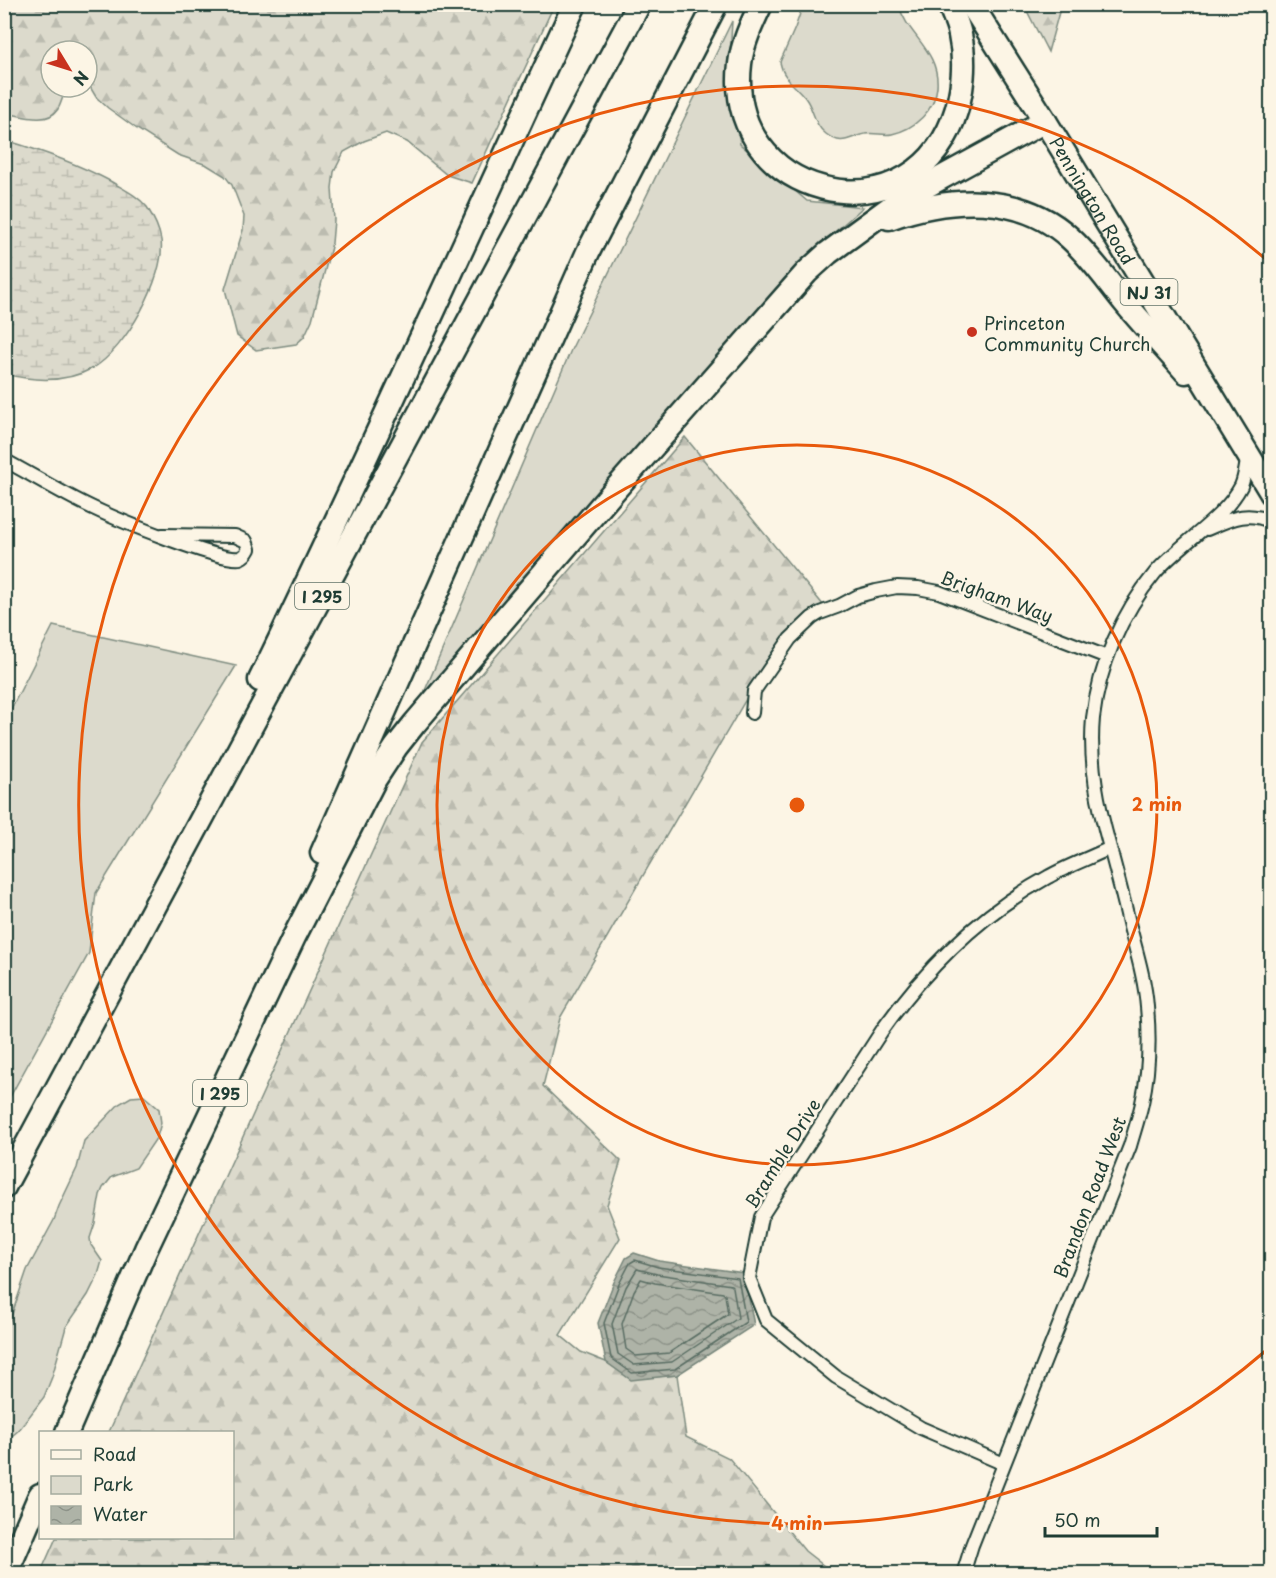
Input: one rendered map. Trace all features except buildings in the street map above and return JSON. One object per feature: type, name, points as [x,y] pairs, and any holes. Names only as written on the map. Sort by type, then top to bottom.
[{"type":"highway","points":[[95,1020],[298,602],[575,4]]},
{"type":"highway","name":"I 295","points":[[4,1187],[639,4]]},
{"type":"highway","name":"I 295","points":[[67,1431],[146,1249],[294,937],[304,894],[588,252],[716,4]]},
{"type":"highway","points":[[761,4],[744,45],[738,79],[748,125],[756,141],[766,153],[790,175],[813,186],[846,192],[872,190],[904,178],[926,162],[945,138],[958,108],[963,70],[960,34],[949,4]]},
{"type":"highway","name":"Pennington Road","points":[[971,4],[1045,121],[1272,494]]},
{"type":"highway","name":"Pennington Road","points":[[988,4],[1045,121]]},
{"type":"highway","points":[[294,937],[375,779],[390,755],[612,493],[807,272],[828,253],[899,201],[1045,121]]},
{"type":"highway","points":[[828,253],[883,220],[910,210],[938,204],[992,202],[1031,213],[1069,237],[1136,317],[1221,412]]},
{"type":"highway","points":[[6,1574],[39,1497]]},
{"type":"street","name":"Brandon Road West","points":[[963,1574],[972,1545],[1130,1146],[1142,1103],[1149,1042],[1147,1008],[1142,975],[1094,783],[1093,717],[1099,685],[1107,657],[1136,599],[1155,573],[1178,549],[1230,503],[1242,484],[1248,455]]},
{"type":"street","points":[[4,459],[92,508],[162,535],[227,558],[243,556],[249,549],[246,541],[235,536],[162,535]]},
{"type":"street","name":"Brandon Road West","points":[[1200,531],[1237,517],[1259,516],[1272,522]]},
{"type":"street","name":"Brigham Way","points":[[752,713],[754,691],[790,639],[812,618],[858,596],[897,587],[939,592],[1107,657]]},
{"type":"street","name":"Bramble Drive","points":[[1005,1464],[921,1428],[836,1377],[766,1320],[749,1278],[760,1217],[883,1029],[927,972],[987,916],[1049,876],[1110,848]]},
{"type":"green space","points":[[5,4],[554,5],[472,183],[447,175],[407,142],[386,133],[344,152],[334,172],[332,243],[312,320],[304,337],[296,344],[256,350],[237,336],[225,289],[243,230],[244,216],[232,185],[225,176],[207,165],[178,155],[137,129],[98,99],[99,39],[39,39],[39,99],[62,99],[58,109],[47,117],[40,118],[5,113]]},
{"type":"green space","points":[[803,5],[899,5],[908,25],[928,53],[937,74],[937,87],[928,111],[908,128],[889,134],[859,135],[842,141],[826,134],[817,122],[809,103],[787,78],[780,62]]},
{"type":"green space","points":[[1024,5],[1061,5],[1048,52]]},
{"type":"green space","points":[[732,21],[730,58],[740,144],[807,201],[863,207],[793,269],[420,702],[571,350]]},
{"type":"green space","points":[[5,140],[72,163],[125,190],[147,207],[159,231],[161,255],[157,273],[141,311],[118,346],[105,359],[83,373],[49,379],[5,374]]},
{"type":"green space","points":[[685,437],[824,606],[774,651],[560,1018],[543,1086],[621,1161],[607,1205],[620,1238],[560,1335],[581,1352],[606,1362],[631,1379],[677,1375],[686,1437],[729,1458],[805,1551],[833,1573],[40,1574],[56,1539],[234,1539],[234,1431],[109,1431],[422,742]]},
{"type":"green space","points":[[53,626],[236,666],[96,893],[89,953],[5,1106],[5,721]]},
{"type":"green space","points":[[144,1096],[159,1109],[161,1123],[157,1137],[136,1168],[112,1177],[103,1188],[90,1238],[91,1245],[102,1261],[98,1275],[88,1295],[66,1327],[44,1397],[19,1430],[13,1435],[5,1435],[5,1332],[27,1270],[54,1220],[77,1168],[84,1141],[119,1104],[131,1097]]},
{"type":"water","points":[[634,1253],[659,1261],[744,1273],[754,1325],[677,1375],[631,1380],[606,1362],[598,1323],[626,1258]]},
{"type":"place","name":"Princeton Community Church","points":[[972,332]]}]
